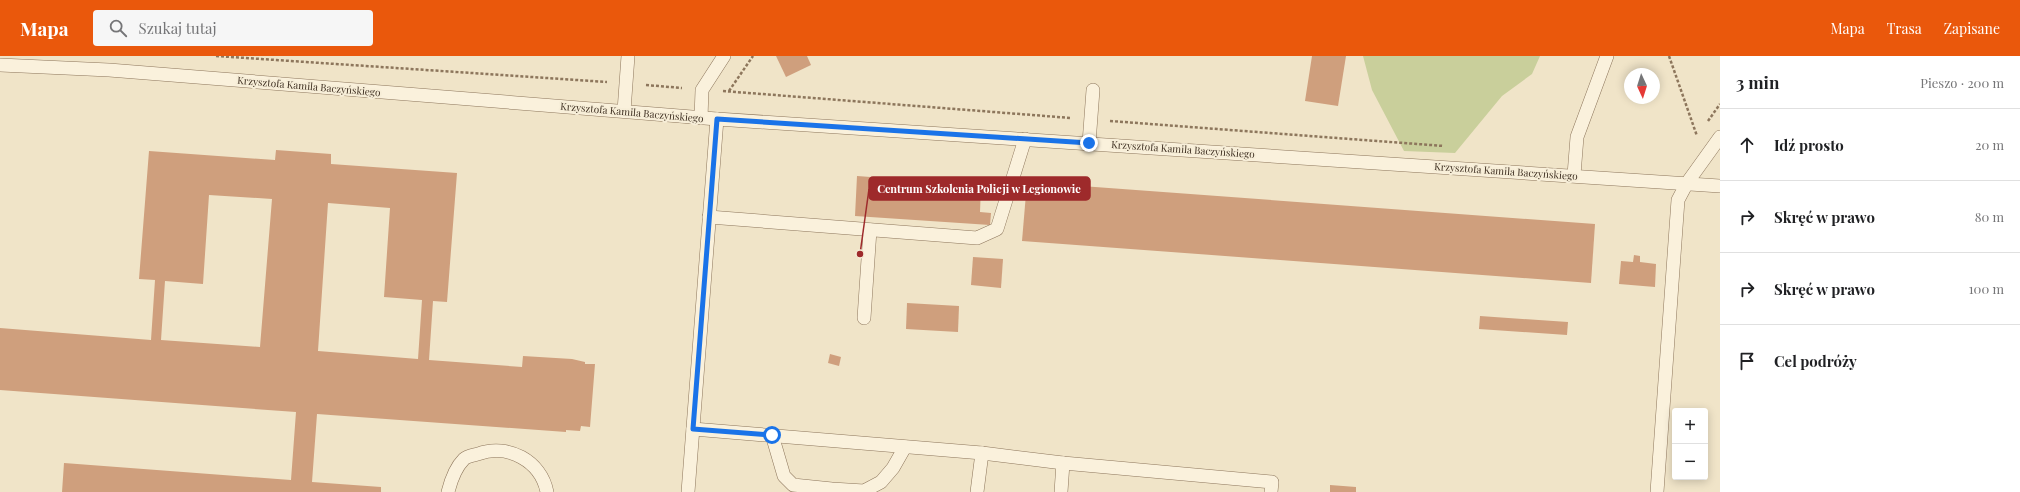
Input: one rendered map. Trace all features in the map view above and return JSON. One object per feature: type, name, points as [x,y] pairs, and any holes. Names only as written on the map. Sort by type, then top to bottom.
[{"type":"lane","points":[[624,111],[628,56]]},
{"type":"lane","points":[[701,118],[702,90],[724,56]]},
{"type":"lane","points":[[1574,175],[1577,137],[1607,56]]},
{"type":"lane","name":"Krzysztofa Kamila Baczyńskiego","points":[[0,65],[109,70],[701,118],[1574,175],[1720,186]]},
{"type":"lane","points":[[1089,143],[1093,90]]},
{"type":"lane","points":[[688,492],[717,119]]},
{"type":"lane","points":[[1657,492],[1678,200],[1687,183],[1720,137]]},
{"type":"lane","points":[[709,217],[977,238],[997,229],[1025,139]]},
{"type":"lane","points":[[864,318],[870,230]]},
{"type":"lane","points":[[693,429],[982,453],[1063,463],[1272,482],[1271,492]]},
{"type":"lane","points":[[772,435],[784,476],[793,485],[832,489],[864,491],[881,482],[893,468],[905,447]]},
{"type":"lane","points":[[448,492],[452,476],[465,458],[484,452],[504,451],[519,455],[537,469],[545,483],[547,492]]},
{"type":"lane","points":[[977,492],[982,453]]},
{"type":"lane","points":[[1062,492],[1063,463]]},
{"type":"path","points":[[216,56],[626,83],[1448,147]]},
{"type":"path","points":[[729,92],[753,56]]},
{"type":"path","points":[[1669,56],[1698,137]]},
{"type":"green space","points":[[1363,56],[1540,56],[1532,74],[1502,96],[1455,153],[1404,151],[1372,90]]},
{"type":"building","points":[[776,56],[807,56],[811,65],[786,77]]},
{"type":"building","points":[[1312,56],[1346,56],[1338,106],[1305,101]]},
{"type":"building","points":[[276,150],[331,154],[331,164],[457,173],[447,302],[433,301],[429,360],[522,367],[523,356],[572,359],[585,362],[585,364],[595,364],[590,427],[581,426],[580,431],[566,430],[566,432],[317,414],[312,482],[381,487],[381,492],[62,492],[64,463],[291,480],[296,412],[0,390],[0,328],[151,340],[155,280],[139,279],[149,151],[275,160]],"holes":[[[209,195],[272,199],[260,347],[161,340],[165,281],[203,284]],[[328,203],[390,208],[384,297],[422,300],[418,359],[318,351]]]},
{"type":"building","points":[[857,176],[981,185],[980,212],[991,213],[990,225],[855,216]]},
{"type":"building","points":[[1027,182],[1595,224],[1591,283],[1022,241]]},
{"type":"building","points":[[1634,255],[1640,256],[1640,262],[1656,264],[1655,287],[1619,284],[1621,261],[1633,262]]},
{"type":"building","points":[[973,257],[1003,259],[1001,288],[971,285]]},
{"type":"building","points":[[907,303],[959,306],[958,332],[906,329]]},
{"type":"building","points":[[1480,316],[1568,322],[1567,335],[1479,329]]},
{"type":"building","points":[[830,354],[841,357],[839,366],[828,363]]},
{"type":"building","points":[[1330,485],[1356,487],[1356,492],[1330,492]]},
{"type":"place","name":"Centrum Szkolenia Policji w Legionowie","points":[[860,254]]},
{"type":"route","points":[[772,435],[693,429],[717,119],[1089,143]]}]
